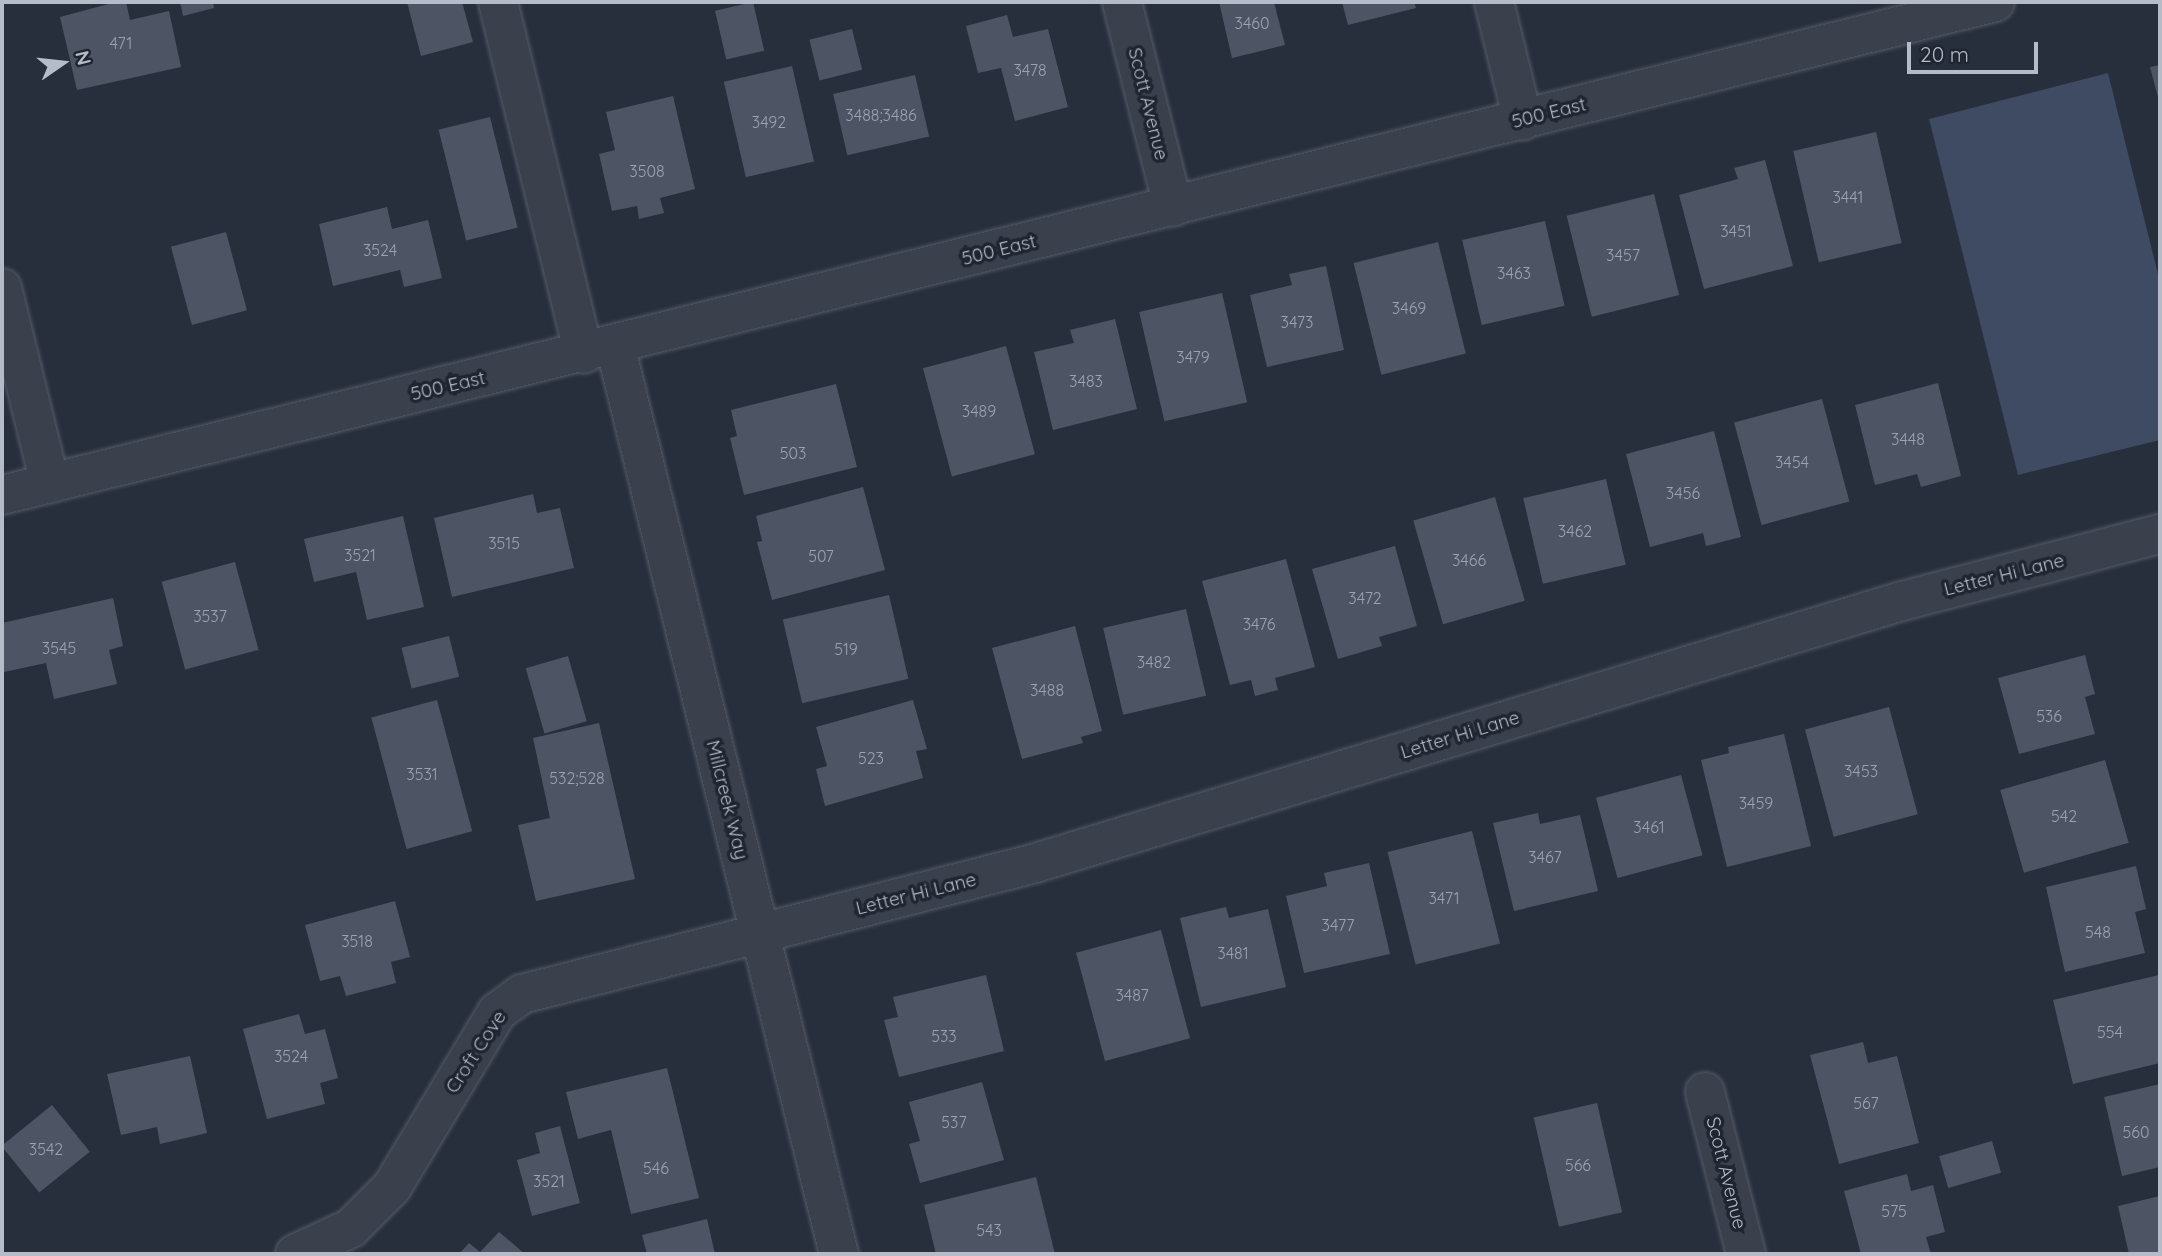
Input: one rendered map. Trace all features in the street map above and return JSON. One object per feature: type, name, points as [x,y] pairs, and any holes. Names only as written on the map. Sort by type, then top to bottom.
[{"type":"street","name":"Millcreek Way","points":[[498,2],[600,349],[759,933],[839,1254]]},
{"type":"street","name":"Scott Avenue","points":[[1122,2],[1173,207]]},
{"type":"street","points":[[1494,2],[1523,120]]},
{"type":"street","name":"500 East","points":[[2,495],[1523,120],[1872,16],[1995,2]]},
{"type":"street","points":[[2,288],[50,483]]},
{"type":"street","name":"Letter Hi Lane","points":[[759,933],[1032,864],[1902,601],[2159,538]]},
{"type":"street","name":"Croft Cove","points":[[295,1254],[351,1228],[393,1187],[497,1012],[522,994],[759,933]]},
{"type":"street","name":"Scott Avenue","points":[[1705,1092],[1746,1254]]},
{"type":"water","points":[[2108,73],[2160,282],[2160,440],[2018,475],[1929,119]]},
{"type":"building","points":[[116,2],[126,2],[130,20],[169,11],[181,67],[77,90],[60,17]]},
{"type":"building","points":[[180,2],[213,2],[214,8],[183,16]]},
{"type":"building","points":[[407,2],[462,2],[473,42],[421,56]]},
{"type":"building","points":[[753,2],[764,51],[726,59],[715,11]]},
{"type":"building","points":[[1219,2],[1274,2],[1285,45],[1232,58]]},
{"type":"building","points":[[1342,2],[1414,2],[1416,8],[1348,25]]},
{"type":"building","points":[[1007,15],[1013,37],[1048,29],[1068,107],[1015,121],[1001,68],[978,73],[966,26]]},
{"type":"building","points":[[852,29],[862,70],[819,80],[809,40]]},
{"type":"building","points":[[2160,65],[2160,101],[2159,101],[2150,67]]},
{"type":"building","points":[[792,66],[814,161],[746,177],[724,82]]},
{"type":"building","points":[[915,75],[929,136],[847,155],[833,94]]},
{"type":"building","points":[[673,96],[695,189],[660,198],[664,213],[639,219],[637,206],[612,211],[599,154],[615,150],[606,112]]},
{"type":"building","points":[[490,117],[518,228],[466,240],[439,130]]},
{"type":"building","points":[[1876,132],[1902,243],[1819,262],[1793,151]]},
{"type":"building","points":[[1765,160],[1793,266],[1704,289],[1679,195],[1738,179],[1734,168]]},
{"type":"building","points":[[1654,194],[1679,295],[1592,317],[1567,216]]},
{"type":"building","points":[[387,207],[392,229],[428,220],[442,278],[404,287],[400,270],[333,286],[319,224]]},
{"type":"building","points":[[1545,221],[1565,306],[1482,325],[1462,240]]},
{"type":"building","points":[[226,232],[247,310],[192,325],[171,247]]},
{"type":"building","points":[[1438,242],[1466,354],[1381,375],[1354,263]]},
{"type":"building","points":[[1326,266],[1344,350],[1267,367],[1250,295],[1292,285],[1289,274]]},
{"type":"building","points":[[1222,293],[1247,402],[1164,421],[1139,312]]},
{"type":"building","points":[[1115,319],[1137,409],[1053,430],[1034,352],[1074,343],[1070,330]]},
{"type":"building","points":[[1006,346],[1035,454],[952,476],[923,368]]},
{"type":"building","points":[[1938,383],[1961,476],[1921,487],[1917,474],[1875,485],[1855,405]]},
{"type":"building","points":[[836,384],[857,467],[744,495],[730,438],[737,436],[731,410]]},
{"type":"building","points":[[1822,399],[1849,501],[1762,525],[1734,423]]},
{"type":"building","points":[[1714,431],[1741,537],[1706,546],[1703,533],[1650,547],[1626,454]]},
{"type":"building","points":[[1606,479],[1626,565],[1543,584],[1523,498]]},
{"type":"building","points":[[863,487],[885,570],[772,600],[757,542],[762,541],[756,516]]},
{"type":"building","points":[[533,494],[537,513],[560,508],[574,568],[452,597],[434,518]]},
{"type":"building","points":[[1495,497],[1525,601],[1443,624],[1413,520]]},
{"type":"building","points":[[403,516],[424,607],[367,620],[356,572],[314,582],[304,539]]},
{"type":"building","points":[[1395,546],[1417,626],[1379,637],[1382,646],[1338,659],[1312,569]]},
{"type":"building","points":[[1286,559],[1315,667],[1275,678],[1278,690],[1255,696],[1251,680],[1230,685],[1202,581]]},
{"type":"building","points":[[235,562],[259,650],[185,670],[162,582]]},
{"type":"building","points":[[889,595],[908,679],[802,703],[783,620]]},
{"type":"building","points":[[113,598],[123,646],[109,650],[117,684],[54,699],[46,663],[4,672],[2,623]]},
{"type":"building","points":[[1186,609],[1206,696],[1123,715],[1103,628]]},
{"type":"building","points":[[1075,626],[1102,731],[1081,737],[1083,743],[1022,759],[992,648]]},
{"type":"building","points":[[449,636],[459,677],[412,689],[401,648]]},
{"type":"building","points":[[2085,655],[2095,694],[2085,697],[2095,734],[2019,754],[1998,678]]},
{"type":"building","points":[[568,656],[587,721],[544,733],[526,668]]},
{"type":"building","points":[[437,700],[472,831],[407,849],[371,718]]},
{"type":"building","points":[[913,700],[927,749],[916,751],[923,778],[825,806],[816,769],[827,766],[816,727]]},
{"type":"building","points":[[1889,707],[1918,814],[1834,837],[1805,730]]},
{"type":"building","points":[[599,723],[635,879],[536,901],[518,825],[550,818],[533,738]]},
{"type":"building","points":[[1784,734],[1811,846],[1727,867],[1701,760],[1729,753],[1728,747]]},
{"type":"building","points":[[2105,760],[2129,843],[2024,873],[2000,790]]},
{"type":"building","points":[[1681,775],[1702,855],[1617,878],[1596,798]]},
{"type":"building","points":[[1538,813],[1540,824],[1580,815],[1598,891],[1514,911],[1493,823]]},
{"type":"building","points":[[1472,831],[1500,944],[1416,965],[1388,852]]},
{"type":"building","points":[[1369,863],[1390,954],[1304,973],[1286,896],[1327,886],[1324,873]]},
{"type":"building","points":[[2136,866],[2146,909],[2135,912],[2145,953],[2065,972],[2046,887]]},
{"type":"building","points":[[395,901],[410,957],[391,962],[396,983],[346,996],[340,976],[320,981],[305,925]]},
{"type":"building","points":[[1226,907],[1229,918],[1268,909],[1286,987],[1201,1007],[1180,918]]},
{"type":"building","points":[[1161,930],[1190,1038],[1105,1061],[1076,953]]},
{"type":"building","points":[[986,975],[1004,1051],[899,1077],[884,1020],[898,1017],[893,997]]},
{"type":"building","points":[[2159,975],[2160,1063],[2073,1084],[2053,1000]]},
{"type":"building","points":[[299,1014],[305,1034],[325,1029],[338,1078],[320,1083],[325,1104],[267,1119],[243,1029]]},
{"type":"building","points":[[1863,1042],[1868,1063],[1897,1056],[1919,1143],[1839,1164],[1810,1055]]},
{"type":"building","points":[[190,1056],[207,1133],[160,1144],[157,1127],[121,1135],[107,1074]]},
{"type":"building","points":[[667,1068],[699,1198],[631,1214],[611,1130],[578,1139],[566,1092]]},
{"type":"building","points":[[982,1082],[1004,1160],[920,1183],[909,1144],[920,1141],[909,1102]]},
{"type":"building","points":[[2160,1084],[2160,1167],[2122,1176],[2104,1097]]},
{"type":"building","points":[[1597,1103],[1622,1212],[1559,1227],[1534,1118]]},
{"type":"building","points":[[52,1105],[90,1152],[39,1193],[2,1145]]},
{"type":"building","points":[[560,1126],[580,1203],[532,1216],[517,1160],[540,1153],[535,1133]]},
{"type":"building","points":[[1992,1141],[2001,1173],[1948,1188],[1939,1156]]},
{"type":"building","points":[[1907,1174],[1911,1191],[1933,1185],[1945,1232],[1926,1237],[1931,1254],[1861,1254],[1844,1191]]},
{"type":"building","points":[[1036,1177],[1055,1254],[936,1254],[924,1205]]},
{"type":"building","points":[[2160,1196],[2160,1254],[2129,1254],[2118,1206]]},
{"type":"building","points":[[707,1219],[715,1254],[647,1254],[642,1235]]},
{"type":"building","points":[[499,1232],[525,1254],[459,1254],[469,1243],[480,1252]]}]
